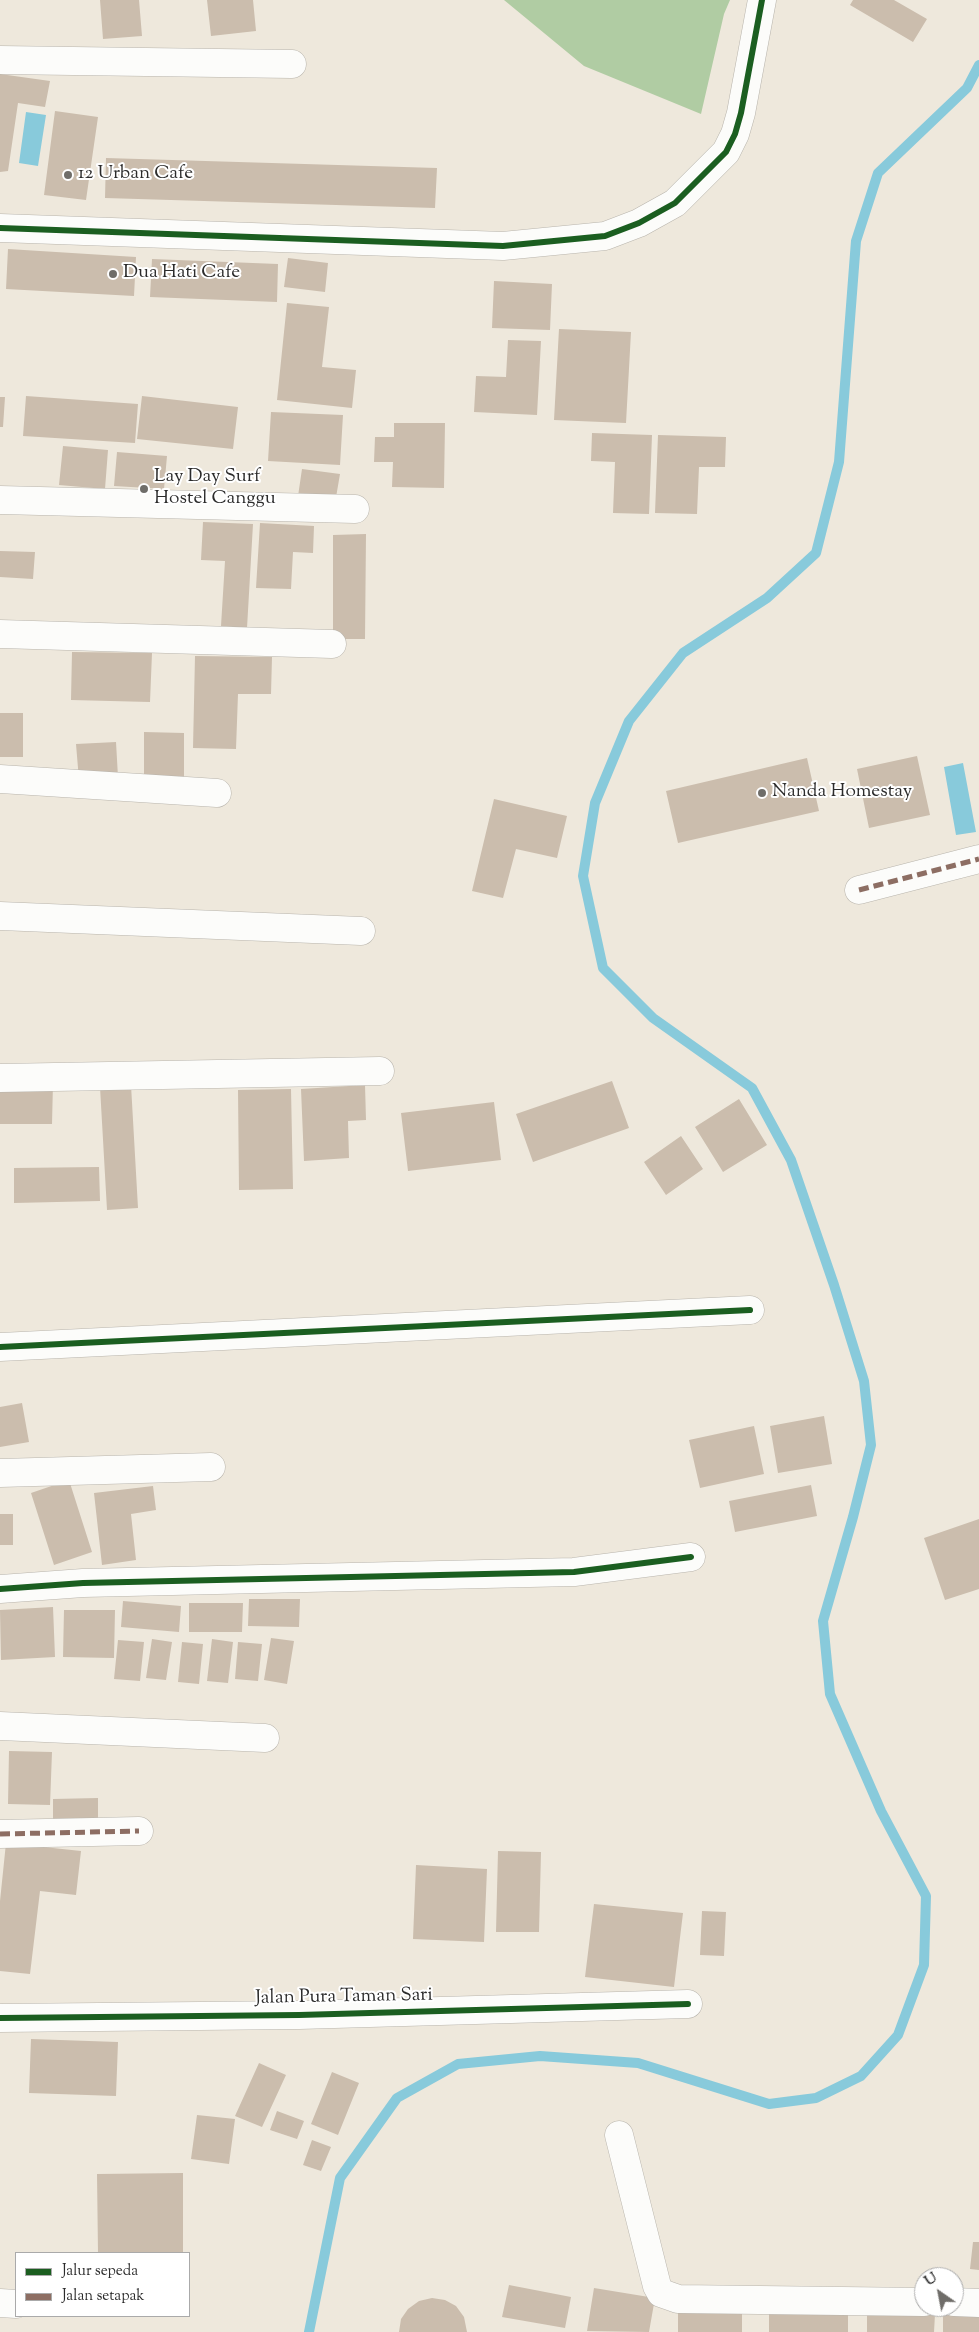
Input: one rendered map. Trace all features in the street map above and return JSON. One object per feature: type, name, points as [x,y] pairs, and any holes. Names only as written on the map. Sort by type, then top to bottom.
[{"type":"street","points":[[0,228],[503,246],[605,236],[639,223],[675,203],[726,152],[735,134],[741,113],[762,0]]},
{"type":"street","points":[[0,60],[292,64]]},
{"type":"street","points":[[0,500],[355,510]]},
{"type":"street","points":[[0,634],[332,644]]},
{"type":"street","points":[[0,779],[217,793]]},
{"type":"street","points":[[860,890],[979,859]]},
{"type":"street","points":[[0,916],[361,931]]},
{"type":"street","points":[[0,1078],[380,1071]]},
{"type":"street","points":[[0,1347],[750,1310]]},
{"type":"street","points":[[0,1473],[211,1467]]},
{"type":"street","points":[[0,1589],[83,1583],[574,1572],[691,1557]]},
{"type":"street","points":[[0,1726],[265,1738]]},
{"type":"street","points":[[0,1834],[139,1830]]},
{"type":"street","name":"Jalan Pura Taman Sari","points":[[0,2018],[299,2014],[688,2004]]},
{"type":"street","points":[[619,2135],[657,2286],[661,2293],[678,2299],[914,2302]]},
{"type":"street","points":[[964,2302],[979,2303]]},
{"type":"street","points":[[0,2303],[15,2304]]},
{"type":"green space","points":[[504,0],[730,0],[724,14],[701,114],[584,66]]},
{"type":"water","points":[[26,112],[46,115],[38,166],[19,163]]},
{"type":"water","points":[[963,763],[976,832],[956,835],[944,767]]},
{"type":"building","points":[[100,0],[139,0],[142,36],[103,39]]},
{"type":"building","points":[[207,0],[253,0],[256,31],[211,36]]},
{"type":"building","points":[[853,0],[894,0],[927,19],[913,42],[850,5]]},
{"type":"building","points":[[0,74],[50,81],[45,107],[18,103],[8,171],[0,172]]},
{"type":"building","points":[[55,111],[98,117],[86,200],[44,195]]},
{"type":"building","points":[[106,158],[437,168],[435,208],[105,198]]},
{"type":"building","points":[[8,249],[136,257],[134,296],[6,289]]},
{"type":"building","points":[[288,258],[328,263],[325,292],[284,287]]},
{"type":"building","points":[[152,259],[278,264],[277,302],[150,297]]},
{"type":"building","points":[[494,281],[552,284],[550,330],[492,328]]},
{"type":"building","points":[[287,303],[329,307],[322,367],[356,370],[352,408],[277,400]]},
{"type":"building","points":[[559,329],[631,332],[626,423],[554,420]]},
{"type":"building","points":[[508,340],[541,341],[537,415],[474,412],[476,376],[506,377]]},
{"type":"building","points":[[26,396],[138,404],[135,443],[23,436]]},
{"type":"building","points":[[142,396],[238,407],[233,449],[137,439]]},
{"type":"building","points":[[0,397],[5,397],[3,427],[0,427]]},
{"type":"building","points":[[271,412],[343,415],[340,465],[268,461]]},
{"type":"building","points":[[394,423],[445,423],[444,488],[392,487],[393,462],[374,462],[375,437],[394,437]]},
{"type":"building","points":[[592,433],[652,435],[649,514],[613,513],[615,462],[591,461]]},
{"type":"building","points":[[658,435],[726,437],[725,467],[699,467],[697,514],[655,513]]},
{"type":"building","points":[[63,446],[108,450],[105,489],[59,485]]},
{"type":"building","points":[[117,452],[167,456],[164,489],[114,486]]},
{"type":"building","points":[[302,469],[340,474],[334,509],[297,503]]},
{"type":"building","points":[[203,522],[253,524],[247,628],[221,626],[225,561],[201,560]]},
{"type":"building","points":[[260,523],[314,526],[313,553],[293,552],[291,589],[256,588]]},
{"type":"building","points":[[366,534],[365,639],[333,639],[333,535]]},
{"type":"building","points":[[0,551],[35,552],[33,579],[0,577]]},
{"type":"building","points":[[72,652],[152,653],[150,702],[71,700]]},
{"type":"building","points":[[195,656],[272,657],[271,694],[238,694],[236,749],[193,748]]},
{"type":"building","points":[[0,713],[23,713],[23,757],[0,757]]},
{"type":"building","points":[[144,732],[184,733],[184,780],[144,780]]},
{"type":"building","points":[[116,742],[118,777],[79,780],[76,744]]},
{"type":"building","points":[[917,756],[930,815],[869,828],[857,769]]},
{"type":"building","points":[[807,758],[819,811],[678,843],[666,791]]},
{"type":"building","points":[[494,799],[567,816],[557,858],[516,849],[503,898],[472,891]]},
{"type":"building","points":[[612,1081],[629,1128],[533,1162],[516,1114]]},
{"type":"building","points":[[0,1083],[53,1083],[52,1124],[0,1124]]},
{"type":"building","points":[[131,1085],[138,1208],[107,1210],[100,1087]]},
{"type":"building","points":[[365,1085],[366,1120],[348,1121],[349,1158],[304,1161],[301,1089]]},
{"type":"building","points":[[291,1089],[293,1189],[239,1190],[238,1090]]},
{"type":"building","points":[[739,1099],[767,1145],[723,1172],[695,1127]]},
{"type":"building","points":[[494,1102],[501,1160],[408,1171],[401,1113]]},
{"type":"building","points":[[681,1136],[703,1169],[666,1195],[644,1162]]},
{"type":"building","points":[[99,1167],[100,1201],[14,1203],[14,1168]]},
{"type":"building","points":[[22,1403],[29,1442],[0,1447],[0,1407]]},
{"type":"building","points":[[824,1416],[832,1464],[778,1473],[770,1426]]},
{"type":"building","points":[[754,1426],[764,1474],[700,1488],[689,1440]]},
{"type":"building","points":[[69,1480],[92,1552],[54,1565],[31,1493]]},
{"type":"building","points":[[811,1485],[817,1516],[735,1532],[729,1501]]},
{"type":"building","points":[[153,1486],[156,1510],[131,1514],[136,1560],[102,1565],[94,1493]]},
{"type":"building","points":[[0,1514],[13,1514],[13,1545],[0,1545]]},
{"type":"building","points":[[979,1519],[979,1589],[945,1600],[924,1538]]},
{"type":"building","points":[[249,1599],[300,1599],[299,1627],[248,1626]]},
{"type":"building","points":[[123,1601],[181,1606],[179,1632],[121,1627]]},
{"type":"building","points":[[189,1603],[243,1603],[242,1632],[189,1632]]},
{"type":"building","points":[[53,1607],[55,1657],[1,1660],[0,1610]]},
{"type":"building","points":[[64,1610],[115,1610],[114,1658],[63,1657]]},
{"type":"building","points":[[271,1638],[294,1641],[287,1684],[264,1680]]},
{"type":"building","points":[[152,1639],[172,1642],[166,1680],[146,1678]]},
{"type":"building","points":[[212,1639],[233,1642],[228,1683],[207,1681]]},
{"type":"building","points":[[118,1640],[144,1642],[140,1681],[114,1679]]},
{"type":"building","points":[[182,1642],[203,1644],[199,1684],[178,1682]]},
{"type":"building","points":[[238,1642],[262,1644],[258,1681],[235,1679]]},
{"type":"building","points":[[9,1751],[52,1752],[50,1805],[8,1804]]},
{"type":"building","points":[[98,1798],[98,1824],[53,1826],[53,1799]]},
{"type":"building","points":[[6,1843],[81,1851],[76,1895],[40,1891],[30,1974],[0,1971],[0,1901]]},
{"type":"building","points":[[498,1851],[541,1852],[539,1932],[496,1932]]},
{"type":"building","points":[[416,1865],[487,1869],[484,1942],[413,1939]]},
{"type":"building","points":[[594,1904],[683,1913],[674,1987],[585,1977]]},
{"type":"building","points":[[702,1911],[726,1912],[724,1956],[700,1955]]},
{"type":"building","points":[[31,2039],[118,2042],[116,2096],[29,2093]]},
{"type":"building","points":[[259,2063],[286,2075],[262,2127],[235,2116]]},
{"type":"building","points":[[332,2072],[359,2083],[338,2135],[311,2124]]},
{"type":"building","points":[[277,2111],[304,2121],[297,2139],[270,2130]]},
{"type":"building","points":[[197,2115],[235,2119],[229,2164],[191,2159]]},
{"type":"building","points":[[312,2140],[331,2147],[321,2171],[303,2165]]},
{"type":"building","points":[[183,2173],[183,2252],[98,2252],[97,2174]]},
{"type":"building","points":[[973,2242],[979,2242],[979,2270],[970,2269]]},
{"type":"building","points":[[509,2285],[571,2297],[565,2328],[502,2317]]},
{"type":"building","points":[[594,2288],[655,2298],[649,2332],[587,2331]]},
{"type":"building","points":[[432,2298],[445,2300],[456,2306],[464,2317],[467,2332],[399,2332],[401,2319],[408,2309],[419,2301]]},
{"type":"building","points":[[742,2311],[742,2332],[678,2332],[678,2312]]},
{"type":"building","points":[[867,2312],[914,2313],[914,2317],[935,2317],[934,2332],[867,2332]]},
{"type":"building","points":[[964,2312],[979,2312],[979,2332],[943,2332],[943,2317],[964,2317]]},
{"type":"building","points":[[769,2314],[848,2314],[848,2332],[769,2332]]},
{"type":"waterway","points":[[309,2332],[340,2178],[397,2098],[458,2064],[540,2056],[638,2063],[769,2104],[816,2098],[861,2076],[898,2035],[924,1965],[926,1896],[881,1811],[830,1694],[823,1621],[853,1517],[871,1445],[864,1381],[834,1285],[791,1160],[752,1088],[653,1018],[603,968],[583,876],[595,803],[629,721],[683,653],[767,598],[816,553],[839,462],[856,241],[878,173],[967,88],[979,65]]},
{"type":"marked path","points":[[859,890],[979,859]]},
{"type":"marked path","points":[[0,1834],[139,1831]]},
{"type":"cycle path","points":[[0,228],[503,246],[605,236],[639,223],[675,203],[726,152],[735,134],[741,113],[762,0]]},
{"type":"cycle path","points":[[0,1347],[750,1310]]},
{"type":"cycle path","points":[[0,1589],[83,1583],[574,1572],[691,1557]]},
{"type":"cycle path","points":[[0,2018],[299,2015],[688,2004]]},
{"type":"place","name":"12 Urban Cafe","points":[[68,175]]},
{"type":"place","name":"Dua Hati Cafe","points":[[113,274]]},
{"type":"place","name":"Lay Day Surf Hostel Canggu","points":[[144,489]]},
{"type":"place","name":"Nanda Homestay","points":[[762,793]]}]
